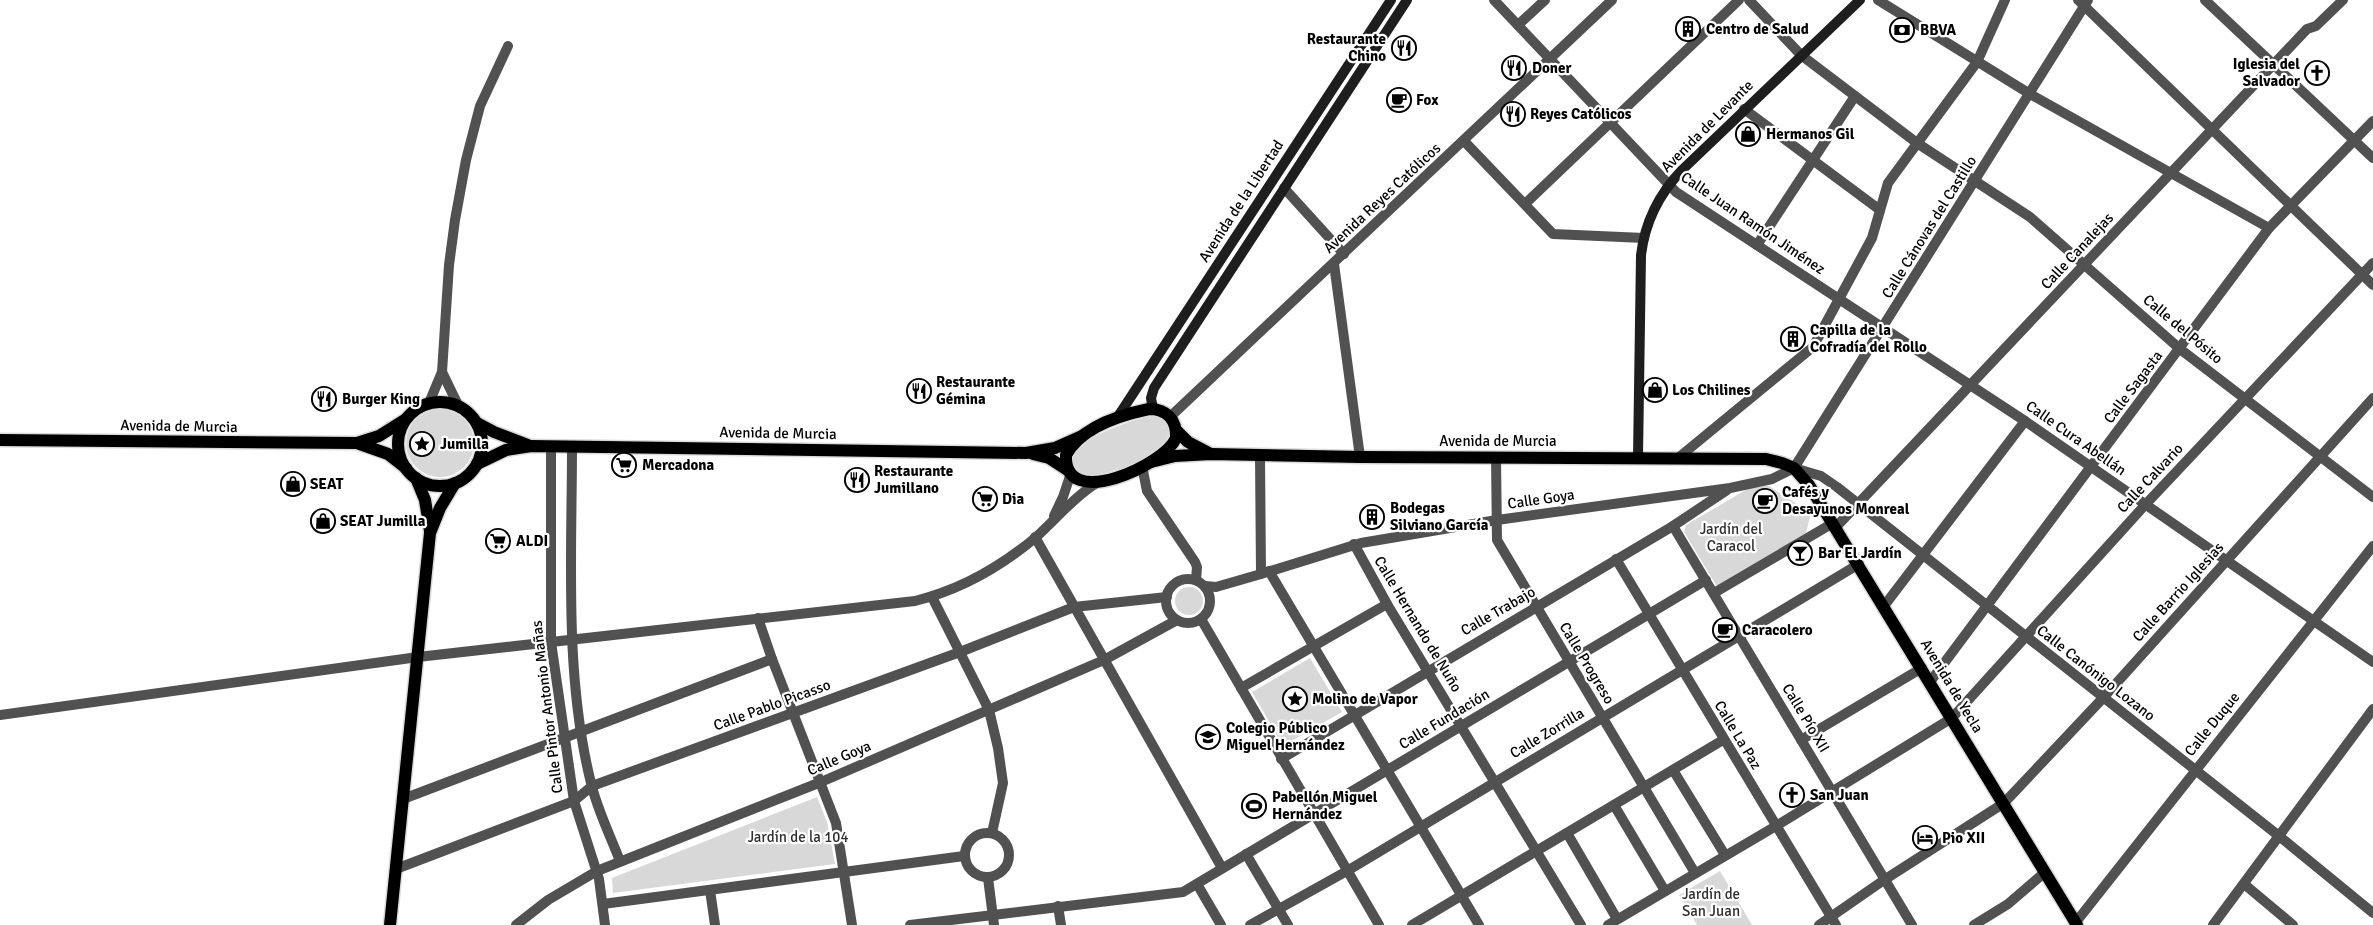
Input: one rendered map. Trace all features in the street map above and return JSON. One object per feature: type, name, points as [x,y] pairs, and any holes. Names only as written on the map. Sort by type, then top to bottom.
[{"type":"main road","name":"Avenida de la Libertad","points":[[1116,418],[1391,0]]},
{"type":"main road","points":[[1153,409],[1151,398],[1154,388],[1407,0]]},
{"type":"main road","name":"Avenida de Levante","points":[[1638,457],[1640,292],[1644,238],[1652,214],[1668,185],[1744,109],[1860,0]]},
{"type":"main road","points":[[442,402],[458,405],[477,422],[482,436],[482,451],[477,464],[464,478],[455,483],[442,486],[428,484],[416,478],[406,468],[400,456],[398,441],[402,428],[409,416],[429,403],[442,402]]},
{"type":"main road","points":[[1026,452],[1055,448],[1116,418],[1153,409],[1171,416],[1177,431],[1206,454]]},
{"type":"main road","name":"Avenida de Murcia","points":[[357,443],[386,432],[409,416]]},
{"type":"main road","name":"Avenida de Murcia","points":[[477,422],[494,432],[531,446]]},
{"type":"main road","points":[[1026,452],[1049,458],[1080,481],[1098,482],[1147,464],[1172,446],[1177,431]]},
{"type":"main road","points":[[1070,472],[1066,455],[1074,443],[1082,436]]},
{"type":"main road","name":"Avenida de Murcia","points":[[0,440],[357,443],[388,454],[406,468]]},
{"type":"main road","name":"Avenida de Murcia","points":[[477,464],[506,450],[531,446],[1026,452]]},
{"type":"main road","name":"Avenida de Murcia","points":[[1147,464],[1175,456],[1206,454],[1360,457],[1766,459],[1782,462],[1794,468]]},
{"type":"main road","name":"Avenida de Yecla","points":[[1794,468],[1806,481],[1835,525],[2076,924]]},
{"type":"main road","points":[[390,925],[430,533],[424,500],[416,478]]},
{"type":"main road","points":[[430,533],[440,508],[455,483]]},
{"type":"street","name":"Calle Juan Ramón Jiménez","points":[[1494,0],[1668,185],[1883,328]]},
{"type":"street","points":[[1518,26],[1545,0]]},
{"type":"street","name":"Avenida Reyes Católicos","points":[[1171,416],[1612,0]]},
{"type":"street","points":[[1525,204],[1739,0]]},
{"type":"street","name":"Calle del Pósito","points":[[1749,0],[1801,55],[1917,143],[2030,217],[2180,349],[2373,497]]},
{"type":"street","points":[[1878,0],[2030,94],[2269,228]]},
{"type":"street","points":[[1678,458],[1813,347],[1872,238],[1888,183],[1977,62],[2005,0]]},
{"type":"street","points":[[2205,0],[2373,158]]},
{"type":"street","points":[[2325,0],[2334,8]]},
{"type":"street","name":"Calle Canalejas","points":[[1714,593],[1835,525],[1859,504],[2307,29],[2316,26],[2343,0]]},
{"type":"street","points":[[2083,2],[2212,131],[2373,285]]},
{"type":"street","name":"Calle Cánovas del Castillo","points":[[1794,468],[2030,94],[2083,2]]},
{"type":"street","points":[[429,403],[442,372],[449,265],[464,167],[480,106],[508,46]]},
{"type":"street","points":[[1758,245],[1855,96]]},
{"type":"street","points":[[1744,109],[1814,159],[1880,210]]},
{"type":"street","name":"Calle Sagasta","points":[[1930,682],[1988,607],[2269,228],[2373,121]]},
{"type":"street","points":[[1464,141],[1554,234],[1644,238]]},
{"type":"street","points":[[1284,188],[1344,254]]},
{"type":"street","name":"Calle Calvario","points":[[1608,925],[1776,826],[1952,718],[2145,505],[2373,263]]},
{"type":"street","points":[[1334,264],[1360,457]]},
{"type":"street","name":"Calle Cura Abellán","points":[[1883,328],[2025,421],[2373,662]]},
{"type":"street","points":[[442,372],[458,405]]},
{"type":"street","name":"Calle Barrio Iglesias","points":[[1820,925],[1834,921],[1884,880],[2004,803],[2103,698],[2373,398]]},
{"type":"street","points":[[1884,606],[1924,556],[2025,421]]},
{"type":"street","name":"Calle Pintor Antonio Mañas","points":[[551,446],[552,642],[574,801],[597,871],[605,925]]},
{"type":"street","name":"Calle Pintor Antonio Mañas","points":[[572,446],[572,640],[582,730],[592,786],[620,861]]},
{"type":"street","points":[[1260,456],[1265,573],[1313,646],[1479,925]]},
{"type":"street","name":"Calle Progreso","points":[[1496,457],[1496,540],[1695,873]]},
{"type":"street","points":[[1147,464],[1147,491],[1195,562],[1197,568],[1196,580]]},
{"type":"street","name":"Calle Goya","points":[[1205,586],[1216,587],[1354,544],[1497,520],[1730,488],[1772,479],[1794,468]]},
{"type":"street","name":"Calle Canónigo Lozano","points":[[1794,468],[1821,476],[1859,504],[2280,836],[2373,913]]},
{"type":"street","points":[[1050,524],[1064,497],[1070,472]]},
{"type":"street","points":[[0,715],[418,657],[914,601],[958,588],[981,576],[1036,537],[1085,490],[1098,482]]},
{"type":"street","name":"Calle Trabajo","points":[[1281,759],[1427,670],[1673,526],[1730,488]]},
{"type":"street","name":"Calle Pío XII","points":[[1673,526],[1912,925]]},
{"type":"street","points":[[1036,537],[1222,868]]},
{"type":"street","name":"Calle Hernando de Nuño","points":[[1354,544],[1387,604],[1581,925]]},
{"type":"street","name":"Calle Duque","points":[[2076,924],[2312,621],[2373,546]]},
{"type":"street","name":"Calle La Paz","points":[[1616,559],[1723,740],[1834,921]]},
{"type":"street","name":"Calle Zorrilla","points":[[1250,925],[1347,870],[1859,564]]},
{"type":"street","points":[[1182,579],[1196,580],[1205,586],[1211,603],[1201,619],[1188,623],[1177,620],[1167,607],[1166,597],[1176,582],[1182,579]]},
{"type":"street","name":"Calle Fundación","points":[[910,925],[1183,892],[1706,580]]},
{"type":"street","points":[[932,597],[988,710],[998,748],[1003,783],[992,833]]},
{"type":"street","name":"Calle Pablo Picasso","points":[[396,870],[574,801],[592,786],[960,652],[1074,607],[1166,597]]},
{"type":"street","points":[[1241,688],[1387,604]]},
{"type":"street","points":[[758,618],[836,823],[852,925]]},
{"type":"street","points":[[1201,619],[1379,925]]},
{"type":"street","name":"Calle Goya","points":[[516,925],[548,900],[597,871],[821,782],[1104,660],[1177,620]]},
{"type":"street","points":[[403,799],[772,659]]},
{"type":"street","points":[[1801,740],[1922,668]]},
{"type":"street","points":[[2213,925],[2373,709]]},
{"type":"street","points":[[1412,925],[1723,740]]},
{"type":"street","points":[[1673,770],[1725,855]]},
{"type":"street","points":[[1614,805],[1665,891]]},
{"type":"street","points":[[992,833],[1005,841],[1010,857],[1003,871],[988,878],[972,872],[966,865],[964,856],[969,841],[976,835],[992,833]]},
{"type":"street","points":[[1567,833],[1618,919]]},
{"type":"street","points":[[1246,854],[1288,925]]},
{"type":"street","points":[[603,904],[964,856]]},
{"type":"street","points":[[1974,925],[2008,904],[2044,873]]},
{"type":"street","points":[[988,878],[994,925]]},
{"type":"street","points":[[1197,884],[1222,925]]},
{"type":"street","points":[[2244,884],[2293,925]]},
{"type":"street","points":[[710,890],[714,925]]},
{"type":"street","points":[[1058,906],[1061,925]]},
{"type":"green space","points":[[433,409],[447,409],[459,414],[469,424],[474,436],[474,450],[469,462],[459,472],[447,477],[433,477],[421,472],[411,462],[406,450],[406,436],[411,424],[421,414]]},
{"type":"green space","points":[[1151,416],[1163,420],[1170,430],[1166,440],[1150,456],[1139,462],[1092,476],[1081,473],[1073,465],[1073,456],[1089,440],[1117,426]]},
{"type":"green space","name":"Jardín del Caracol","points":[[1769,486],[1811,513],[1806,533],[1719,586],[1716,585],[1684,532],[1686,525],[1749,488]]},
{"type":"green space","points":[[1189,587],[1199,591],[1203,601],[1199,611],[1189,615],[1179,611],[1175,601],[1179,591]]},
{"type":"green space","points":[[1310,658],[1342,712],[1283,746],[1252,692]]},
{"type":"green space","name":"Jardín de la 104","points":[[817,797],[827,822],[835,864],[613,893],[612,878]]},
{"type":"green space","name":"Jardín de San Juan","points":[[1720,871],[1752,925],[1697,925],[1679,895]]},
{"type":"place","name":"Centro de Salud","points":[[1688,29]]},
{"type":"place","name":"BBVA","points":[[1902,30]]},
{"type":"place","name":"Restaurante Chino","points":[[1404,48]]},
{"type":"place","name":"Doner","points":[[1514,68]]},
{"type":"place","name":"Iglesia del Salvador","points":[[2317,73]]},
{"type":"place","name":"Fox","points":[[1399,100]]},
{"type":"place","name":"Reyes Católicos","points":[[1513,114]]},
{"type":"place","name":"Hermanos Gil","points":[[1748,134]]},
{"type":"place","name":"Capilla de la Cofradía del Rollo","points":[[1793,339]]},
{"type":"place","name":"Los Chilines","points":[[1655,390]]},
{"type":"place","name":"Restaurante Gémina","points":[[919,391]]},
{"type":"place","name":"Burger King","points":[[324,399]]},
{"type":"place","name":"Jumilla","points":[[422,444]]},
{"type":"place","name":"Mercadona","points":[[624,465]]},
{"type":"place","name":"Restaurante Jumillano","points":[[857,480]]},
{"type":"place","name":"SEAT","points":[[293,484]]},
{"type":"place","name":"Dia","points":[[985,499]]},
{"type":"place","name":"Cafés y Desayunos Monreal","points":[[1765,501]]},
{"type":"place","name":"Bodegas Silviano García","points":[[1372,517]]},
{"type":"place","name":"SEAT Jumilla","points":[[323,521]]},
{"type":"place","name":"ALDI","points":[[498,541]]},
{"type":"place","name":"Bar El Jardín","points":[[1800,553]]},
{"type":"place","name":"Caracolero","points":[[1725,630]]},
{"type":"place","name":"Molino de Vapor","points":[[1295,699]]},
{"type":"place","name":"Colegio Público Miguel Hernández","points":[[1208,737]]},
{"type":"place","name":"San Juan","points":[[1792,795]]},
{"type":"place","name":"Pabellón Miguel Hernández","points":[[1254,806]]},
{"type":"place","name":"Pio XII","points":[[1925,838]]}]
